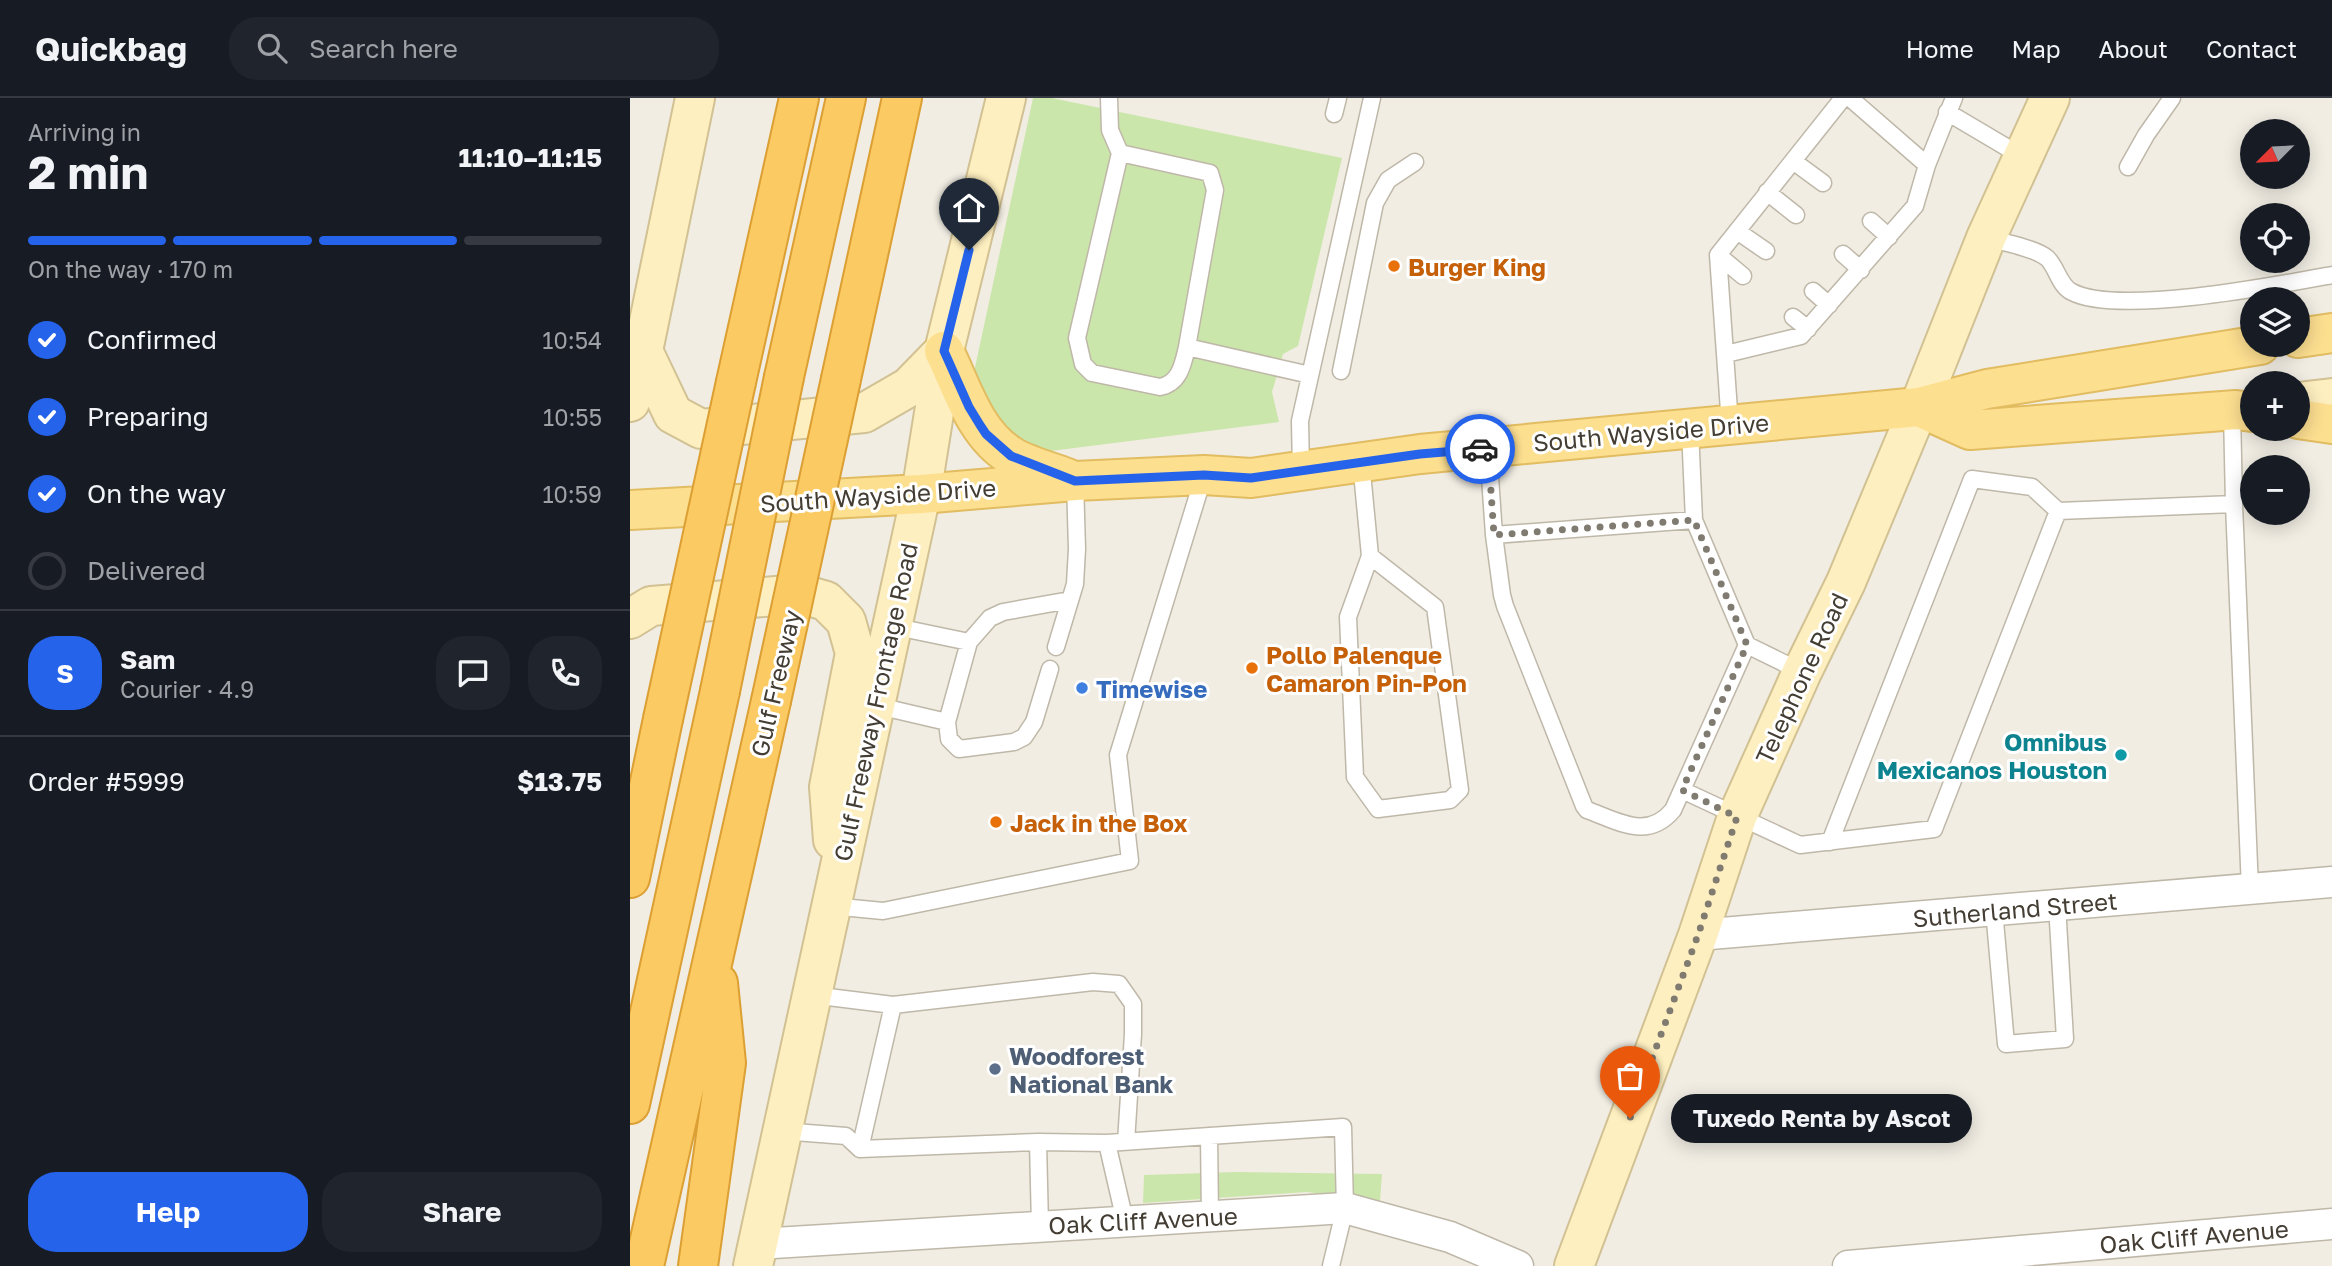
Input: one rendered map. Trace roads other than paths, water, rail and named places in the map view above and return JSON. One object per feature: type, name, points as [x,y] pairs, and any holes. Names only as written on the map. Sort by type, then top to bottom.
[{"type":"highway","points":[[630,878],[799,98]]},
{"type":"highway","name":"Gulf Freeway","points":[[630,1104],[846,98]]},
{"type":"highway","name":"Gulf Freeway","points":[[644,1266],[902,98]]},
{"type":"highway","points":[[698,1266],[726,1063],[715,954]]},
{"type":"main road","points":[[630,402],[695,98]]},
{"type":"main road","name":"Gulf Freeway Frontage Road","points":[[755,1255],[921,494],[944,351],[1006,98]]},
{"type":"main road","name":"Telephone Road","points":[[1574,1266],[1698,935],[1737,817],[1846,582],[1986,238],[2050,98]]},
{"type":"main road","points":[[2310,336],[2332,333]]},
{"type":"main road","name":"South Wayside Drive","points":[[630,510],[921,494],[1075,481],[1204,475],[1251,478],[1488,448],[1919,407],[1987,389],[2240,348]]},
{"type":"main road","points":[[643,351],[673,414],[701,429],[864,413],[909,387],[944,351],[969,407],[986,434],[1011,456],[1075,481]]},
{"type":"main road","points":[[2310,401],[2332,398]]},
{"type":"main road","name":"South Wayside Drive","points":[[1919,407],[1970,430],[2240,410]]},
{"type":"main road","points":[[2310,421],[2332,424]]},
{"type":"main road","points":[[630,619],[651,606],[802,594],[826,601],[846,621],[855,653],[829,787],[833,893]]},
{"type":"street","name":"Sutherland Street","points":[[1698,935],[2332,882]]},
{"type":"street","name":"Oak Cliff Avenue","points":[[755,1255],[1040,1226],[1345,1208],[1450,1237],[1518,1266]]},
{"type":"street","name":"Oak Cliff Avenue","points":[[1848,1266],[2332,1224]]},
{"type":"lane","points":[[1109,98],[1110,130],[1120,153],[1076,338],[1083,364],[1091,373],[1160,387],[1175,381],[1181,370],[1215,190],[1210,173],[1120,153]]},
{"type":"lane","points":[[1301,471],[1300,421],[1372,98]]},
{"type":"lane","points":[[1730,425],[1718,255],[1843,98]]},
{"type":"lane","points":[[1850,98],[1927,166]]},
{"type":"lane","points":[[2128,167],[2172,98]]},
{"type":"lane","points":[[1726,354],[1801,336],[1808,329],[1915,206],[1927,166],[1951,105],[2023,157]]},
{"type":"lane","points":[[1793,161],[1824,183]]},
{"type":"lane","points":[[1341,371],[1375,203],[1388,180],[1415,162]]},
{"type":"lane","points":[[1768,192],[1796,215]]},
{"type":"lane","points":[[1871,221],[1889,237]]},
{"type":"lane","points":[[1737,231],[1766,251]]},
{"type":"lane","points":[[1986,238],[2046,257],[2069,292],[2093,299],[2140,301],[2332,275]]},
{"type":"lane","points":[[1843,254],[1861,270]]},
{"type":"lane","points":[[1718,255],[1743,276]]},
{"type":"lane","points":[[1813,290],[1829,305]]},
{"type":"lane","points":[[1793,317],[1808,329]]},
{"type":"lane","points":[[1187,347],[1310,375]]},
{"type":"lane","points":[[1690,429],[1694,520],[1747,645],[1802,672]]},
{"type":"lane","points":[[2240,441],[2234,503],[2250,889]]},
{"type":"lane","points":[[1488,448],[1494,535],[1502,595],[1587,810],[1641,828],[1665,820],[1673,810],[1747,645]]},
{"type":"lane","points":[[1361,462],[1370,556],[1348,617],[1355,777],[1378,809],[1450,800],[1460,790],[1435,607],[1370,556]]},
{"type":"lane","points":[[833,893],[883,911],[1130,861],[1118,755],[1204,475]]},
{"type":"lane","points":[[1830,842],[1972,478],[2032,487],[2058,512],[2234,503]]},
{"type":"lane","points":[[1056,647],[1075,584],[1075,481]]},
{"type":"lane","points":[[1682,790],[1800,845],[1934,829],[2058,512]]},
{"type":"lane","points":[[1494,535],[1694,520]]},
{"type":"lane","points":[[1050,670],[1034,722],[1024,737],[1014,742],[959,749],[953,745],[949,738],[947,722],[969,642],[990,618],[1003,612],[1070,600]]},
{"type":"lane","points":[[892,626],[969,642]]},
{"type":"lane","points":[[874,705],[947,722]]},
{"type":"lane","points":[[1994,910],[2006,1044],[2065,1039],[2057,905]]},
{"type":"lane","points":[[812,995],[893,1005],[1093,982],[1119,984],[1133,1004],[1126,1142]]},
{"type":"lane","points":[[860,1149],[893,1005]]},
{"type":"lane","points":[[782,1131],[846,1136],[860,1149],[1038,1142],[1107,1143],[1343,1127],[1345,1208],[1331,1266]]},
{"type":"lane","points":[[1209,1136],[1210,1216]]},
{"type":"lane","points":[[1038,1142],[1040,1226]]},
{"type":"lane","points":[[1107,1143],[1125,1221]]},
{"type":"place","name":"Burger King","points":[[1394,266]]},
{"type":"place","name":"Pollo Palenque Camaron Pin-Pon","points":[[1252,668]]},
{"type":"place","name":"Timewise","points":[[1082,688]]},
{"type":"place","name":"Omnibus Mexicanos Houston","points":[[2121,755]]},
{"type":"place","name":"Jack in the Box","points":[[996,822]]},
{"type":"place","name":"Woodforest National Bank","points":[[995,1069]]},
{"type":"place","name":"Tuxedo Renta by Ascot","points":[[1630,1118]]}]
